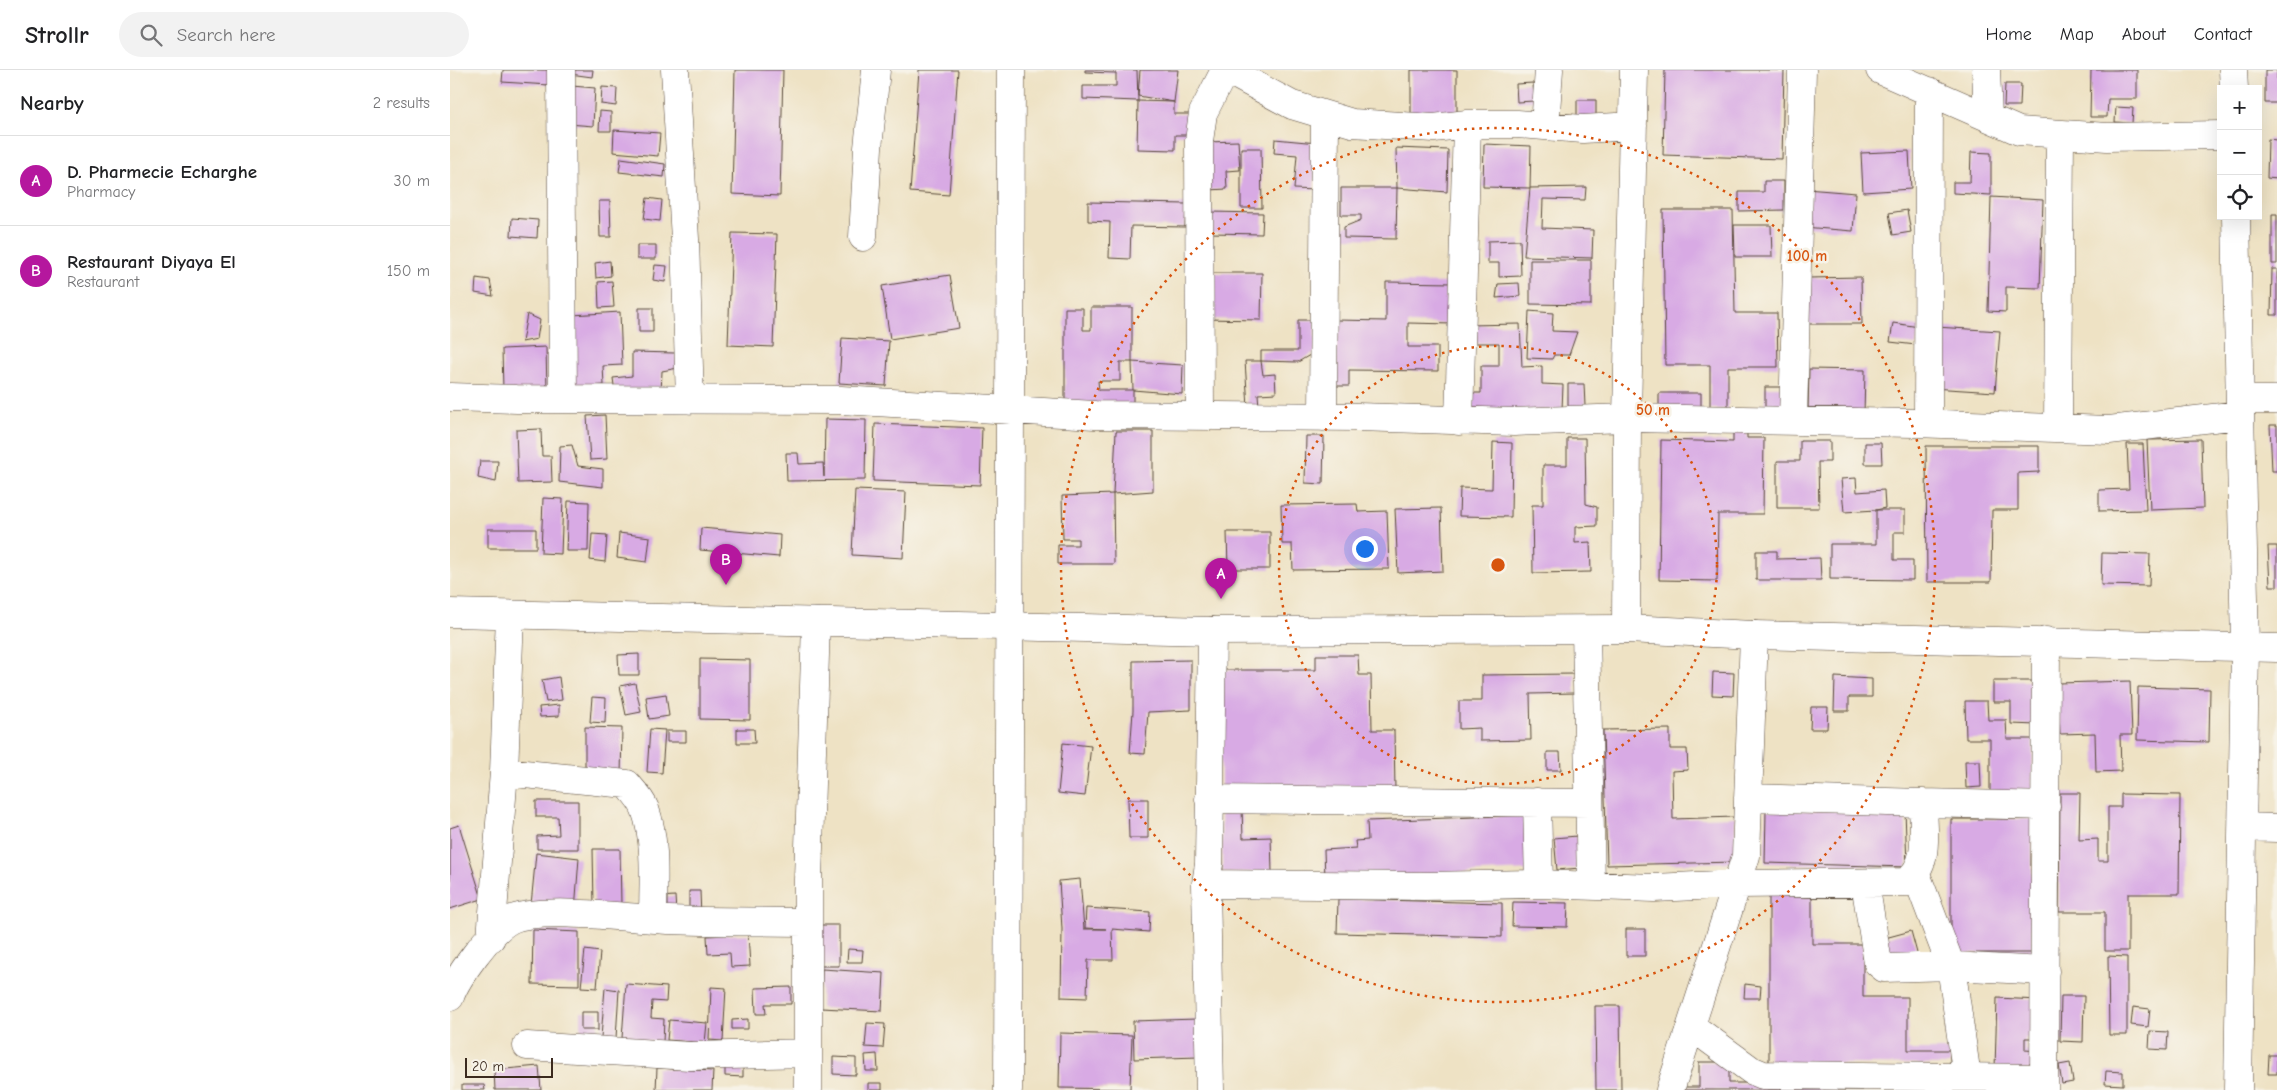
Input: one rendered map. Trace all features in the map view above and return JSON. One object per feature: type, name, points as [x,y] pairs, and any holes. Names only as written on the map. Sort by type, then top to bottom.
[{"type":"street","points":[[561,70],[563,399]]},
{"type":"street","points":[[674,70],[685,239],[690,400]]},
{"type":"street","points":[[863,237],[868,148],[876,70]]},
{"type":"street","points":[[1008,1090],[1011,70]]},
{"type":"street","points":[[1200,416],[1199,141],[1203,114],[1226,70],[1292,105],[1325,117],[1352,123],[1434,128],[1467,124],[1582,129],[1633,126]]},
{"type":"street","points":[[1545,126],[1549,70]]},
{"type":"street","points":[[1626,629],[1626,418],[1634,70]]},
{"type":"street","points":[[1793,421],[1802,70]]},
{"type":"street","points":[[1880,70],[2019,131],[2107,137],[2217,135]]},
{"type":"street","points":[[1986,70],[1988,117]]},
{"type":"street","points":[[2233,70],[2234,85]]},
{"type":"street","points":[[1928,91],[1928,423]]},
{"type":"street","points":[[1323,417],[1325,117]]},
{"type":"street","points":[[1459,421],[1467,124]]},
{"type":"street","points":[[2058,428],[2060,134]]},
{"type":"street","points":[[2236,220],[2245,647],[2238,1090]]},
{"type":"street","points":[[450,397],[841,400],[1095,415],[1323,417],[1514,422],[1626,418],[1928,423],[2109,430],[2277,400]]},
{"type":"street","points":[[450,613],[1212,631],[1626,629],[1754,635],[2277,648]]},
{"type":"street","points":[[491,938],[504,772],[510,614]]},
{"type":"street","points":[[808,1090],[808,880],[816,622]]},
{"type":"street","points":[[1586,630],[1591,885]]},
{"type":"street","points":[[1210,1090],[1206,884],[1209,864],[1212,631]]},
{"type":"street","points":[[1670,1090],[1746,856],[1754,635]]},
{"type":"street","points":[[1691,1026],[1751,1070],[1763,1075],[1967,1077],[2044,1084],[2046,641]]},
{"type":"street","points":[[504,772],[627,784],[638,796],[645,810],[653,852],[653,919]]},
{"type":"street","points":[[1748,798],[2046,806]]},
{"type":"street","points":[[1209,799],[1589,803]]},
{"type":"street","points":[[1537,802],[1539,884]]},
{"type":"street","points":[[1206,884],[1425,886],[1539,884],[1654,888],[1738,884],[1906,882],[1916,874],[1923,861],[1923,803]]},
{"type":"street","points":[[2243,827],[2277,828]]},
{"type":"street","points":[[1916,874],[1952,966],[1967,1077]]},
{"type":"street","points":[[1865,882],[1878,963],[1884,968],[1952,966],[2045,971]]},
{"type":"street","points":[[451,991],[482,946],[509,921],[534,914],[653,919],[808,922]]},
{"type":"street","points":[[527,1046],[690,1056],[808,1053]]},
{"type":"building","points":[[503,70],[550,70],[549,85],[502,82]]},
{"type":"building","points":[[571,70],[593,70],[592,77],[570,74]]},
{"type":"building","points":[[735,70],[783,70],[780,196],[732,194]]},
{"type":"building","points":[[919,70],[958,70],[949,195],[910,192]]},
{"type":"building","points":[[1085,70],[1137,70],[1138,101],[1083,99],[1083,86],[1116,86],[1116,73],[1085,72]]},
{"type":"building","points":[[1140,70],[1178,70],[1174,102],[1138,96]]},
{"type":"building","points":[[1411,70],[1457,70],[1457,117],[1411,117]]},
{"type":"building","points":[[1665,70],[1784,70],[1782,159],[1663,155]]},
{"type":"building","points":[[2091,70],[2137,70],[2137,99],[2108,99],[2107,117],[2090,117]]},
{"type":"building","points":[[2265,70],[2277,70],[2277,103],[2265,103]]},
{"type":"building","points":[[1533,83],[1534,101],[1517,102],[1516,84]]},
{"type":"building","points":[[2005,84],[2021,84],[2020,106],[2004,106]]},
{"type":"building","points":[[572,86],[595,88],[593,126],[569,124]]},
{"type":"building","points":[[602,87],[617,88],[616,106],[601,104]]},
{"type":"building","points":[[1577,100],[1596,100],[1596,120],[1577,120]]},
{"type":"building","points":[[1138,101],[1174,102],[1174,114],[1191,114],[1191,135],[1175,135],[1175,150],[1137,149]]},
{"type":"building","points":[[2116,107],[2133,108],[2132,123],[2115,122]]},
{"type":"building","points":[[600,111],[611,112],[611,131],[599,131]]},
{"type":"building","points":[[614,130],[660,133],[658,156],[613,152]]},
{"type":"building","points":[[1275,139],[1317,143],[1314,190],[1294,189],[1297,155],[1274,153]]},
{"type":"building","points":[[2268,139],[2277,140],[2277,179],[2267,178]]},
{"type":"building","points":[[1238,141],[1240,170],[1226,171],[1227,189],[1209,190],[1207,142]]},
{"type":"building","points":[[1484,144],[1531,146],[1530,188],[1483,187]]},
{"type":"building","points":[[1241,148],[1261,148],[1262,208],[1241,208]]},
{"type":"building","points":[[1396,148],[1448,150],[1447,192],[1397,188]]},
{"type":"building","points":[[1909,151],[1911,189],[1863,192],[1861,153]]},
{"type":"building","points":[[1971,152],[1991,153],[1991,195],[1953,193],[1953,182],[1970,182]]},
{"type":"building","points":[[621,158],[665,164],[664,177],[619,172]]},
{"type":"building","points":[[1764,181],[1784,181],[1784,210],[1739,211],[1739,192],[1764,192]]},
{"type":"building","points":[[1586,187],[1585,200],[1543,199],[1542,228],[1593,230],[1592,258],[1524,256],[1530,188]]},
{"type":"building","points":[[1341,188],[1397,188],[1396,239],[1344,238],[1344,227],[1361,220],[1361,215],[1341,215]]},
{"type":"building","points":[[1806,189],[1856,193],[1853,231],[1803,227]]},
{"type":"building","points":[[1991,197],[2043,200],[2040,288],[2006,287],[2006,312],[1988,311]]},
{"type":"building","points":[[647,198],[662,200],[660,221],[644,219]]},
{"type":"building","points":[[599,201],[610,201],[611,237],[600,237]]},
{"type":"building","points":[[1088,202],[1186,204],[1185,227],[1131,226],[1130,259],[1109,258],[1110,222],[1088,221]]},
{"type":"building","points":[[1663,210],[1733,210],[1735,313],[1777,313],[1778,367],[1728,367],[1728,409],[1710,409],[1710,365],[1665,365]]},
{"type":"building","points":[[1907,210],[1911,232],[1893,235],[1889,213]]},
{"type":"building","points":[[1210,212],[1263,213],[1262,234],[1210,233]]},
{"type":"building","points":[[2272,214],[2277,214],[2277,264],[2272,264]]},
{"type":"building","points":[[512,218],[538,220],[537,238],[511,236]]},
{"type":"building","points":[[1734,225],[1771,225],[1772,257],[1735,257]]},
{"type":"building","points":[[732,233],[777,234],[773,347],[728,345]]},
{"type":"building","points":[[1520,240],[1521,276],[1499,277],[1499,263],[1488,263],[1488,241]]},
{"type":"building","points":[[637,245],[656,245],[656,259],[637,259]]},
{"type":"building","points":[[1530,260],[1591,260],[1591,305],[1530,304]]},
{"type":"building","points":[[610,261],[611,276],[596,278],[595,263]]},
{"type":"building","points":[[655,265],[667,266],[665,282],[653,280]]},
{"type":"building","points":[[2272,269],[2277,269],[2277,315],[2271,315]]},
{"type":"building","points":[[1205,273],[1262,273],[1261,320],[1205,319]]},
{"type":"building","points":[[950,275],[959,328],[890,339],[882,286]]},
{"type":"building","points":[[1861,277],[1862,324],[1808,324],[1808,278]]},
{"type":"building","points":[[476,278],[490,280],[493,296],[475,293]]},
{"type":"building","points":[[612,281],[614,307],[599,308],[598,282]]},
{"type":"building","points":[[1386,282],[1453,283],[1453,324],[1408,323],[1408,347],[1438,347],[1438,371],[1349,370],[1349,386],[1336,386],[1337,320],[1386,321]]},
{"type":"building","points":[[1519,283],[1520,296],[1496,298],[1498,284]]},
{"type":"building","points":[[1091,307],[1132,307],[1132,362],[1120,362],[1120,381],[1098,381],[1099,390],[1133,390],[1133,410],[1065,410],[1065,308],[1083,308],[1083,330],[1091,330]]},
{"type":"building","points":[[639,308],[653,308],[653,332],[639,332]]},
{"type":"building","points":[[1529,311],[1553,313],[1552,331],[1577,332],[1569,355],[1554,355],[1552,359],[1527,358]]},
{"type":"building","points":[[620,312],[622,365],[603,366],[604,385],[576,387],[572,315]]},
{"type":"building","points":[[527,314],[540,320],[537,339],[522,342]]},
{"type":"building","points":[[1298,320],[1315,320],[1315,352],[1298,362],[1261,361],[1261,351],[1298,351]]},
{"type":"building","points":[[1893,323],[1919,327],[1916,345],[1890,342]]},
{"type":"building","points":[[1520,324],[1522,367],[1542,366],[1542,384],[1563,385],[1562,410],[1469,410],[1469,393],[1481,393],[1481,366],[1499,366],[1499,343],[1469,343],[1468,325]]},
{"type":"building","points":[[1936,327],[2000,331],[1995,392],[1932,388]]},
{"type":"building","points":[[842,338],[889,341],[886,386],[839,383]]},
{"type":"building","points":[[546,347],[547,392],[503,390],[502,349]]},
{"type":"building","points":[[632,352],[675,353],[678,368],[662,371],[661,394],[615,393],[613,378],[632,376]]},
{"type":"building","points":[[1245,361],[1261,361],[1263,375],[1275,374],[1276,393],[1258,394],[1259,407],[1248,407]]},
{"type":"building","points":[[1132,362],[1183,365],[1182,394],[1133,390]]},
{"type":"building","points":[[1809,369],[1865,370],[1864,415],[1808,413]]},
{"type":"building","points":[[1568,384],[1584,384],[1585,406],[1568,407]]},
{"type":"building","points":[[1765,387],[1784,387],[1784,413],[1765,413]]},
{"type":"building","points":[[1659,393],[1701,393],[1701,412],[1659,411]]},
{"type":"building","points":[[605,415],[607,459],[590,460],[587,416]]},
{"type":"building","points":[[825,419],[866,420],[865,480],[787,481],[786,453],[798,453],[799,464],[823,463],[824,477]]},
{"type":"building","points":[[875,424],[982,428],[980,485],[873,481]]},
{"type":"building","points":[[2270,425],[2277,425],[2277,471],[2272,471]]},
{"type":"building","points":[[541,429],[542,456],[551,456],[552,482],[518,483],[516,430]]},
{"type":"building","points":[[1116,431],[1153,431],[1153,491],[1113,494]]},
{"type":"building","points":[[1733,432],[1747,433],[1747,438],[1764,438],[1763,514],[1718,514],[1717,581],[1659,580],[1661,440],[1733,442]]},
{"type":"building","points":[[1306,436],[1324,436],[1323,484],[1305,483]]},
{"type":"building","points":[[1567,438],[1585,438],[1586,504],[1597,507],[1597,526],[1575,527],[1575,543],[1590,542],[1591,572],[1533,573],[1532,505],[1543,505],[1543,465],[1567,465]]},
{"type":"building","points":[[2201,439],[2203,508],[2150,510],[2147,440]]},
{"type":"building","points":[[1800,441],[1830,441],[1830,462],[1818,462],[1819,508],[1777,508],[1777,461],[1800,461]]},
{"type":"building","points":[[1493,442],[1512,443],[1511,517],[1459,516],[1460,488],[1492,489]]},
{"type":"building","points":[[1865,443],[1881,443],[1882,464],[1865,464]]},
{"type":"building","points":[[2127,444],[2143,444],[2146,510],[2099,511],[2099,490],[2129,489]]},
{"type":"building","points":[[572,445],[578,466],[603,469],[603,487],[559,482],[560,446]]},
{"type":"building","points":[[1926,446],[2039,446],[2039,472],[2018,473],[2018,510],[1992,510],[1991,582],[1927,582]]},
{"type":"building","points":[[480,461],[498,461],[496,482],[478,478]]},
{"type":"building","points":[[1856,478],[1857,492],[1884,490],[1885,508],[1844,512],[1841,479]]},
{"type":"building","points":[[855,490],[906,492],[903,558],[852,555]]},
{"type":"building","points":[[1113,494],[1114,564],[1058,564],[1058,545],[1078,545],[1078,539],[1063,539],[1062,496]]},
{"type":"building","points":[[543,498],[563,499],[561,554],[541,553]]},
{"type":"building","points":[[568,501],[589,502],[588,551],[566,551]]},
{"type":"building","points":[[1357,504],[1358,512],[1387,511],[1389,569],[1293,570],[1292,544],[1282,544],[1281,505]]},
{"type":"building","points":[[1441,508],[1443,571],[1398,573],[1395,509]]},
{"type":"building","points":[[1876,510],[1905,510],[1905,532],[1894,532],[1894,560],[1913,560],[1913,580],[1830,579],[1830,544],[1876,544]]},
{"type":"building","points":[[701,528],[780,535],[779,557],[700,550]]},
{"type":"building","points":[[488,529],[536,529],[536,548],[488,548]]},
{"type":"building","points":[[1227,532],[1270,532],[1270,569],[1228,569]]},
{"type":"building","points":[[619,533],[650,537],[647,562],[617,558]]},
{"type":"building","points":[[592,534],[607,535],[605,562],[590,560]]},
{"type":"building","points":[[2268,546],[2277,546],[2277,586],[2270,586]]},
{"type":"building","points":[[1756,551],[1777,551],[1777,559],[1820,558],[1821,580],[1756,580]]},
{"type":"building","points":[[2102,553],[2150,554],[2149,586],[2101,585]]},
{"type":"building","points":[[639,654],[639,675],[619,675],[618,655]]},
{"type":"building","points":[[1316,655],[1358,655],[1359,675],[1371,675],[1372,730],[1394,730],[1395,791],[1221,792],[1220,670],[1316,670]]},
{"type":"building","points":[[700,659],[750,660],[750,720],[700,719]]},
{"type":"building","points":[[1191,660],[1191,710],[1148,712],[1145,754],[1130,753],[1133,711],[1133,661]]},
{"type":"building","points":[[1713,672],[1734,673],[1733,696],[1712,695]]},
{"type":"building","points":[[1575,674],[1575,693],[1530,694],[1531,740],[1480,741],[1480,728],[1459,729],[1459,701],[1482,701],[1482,675]]},
{"type":"building","points":[[559,677],[562,700],[546,702],[542,680]]},
{"type":"building","points":[[1835,677],[1872,679],[1872,697],[1849,697],[1849,711],[1834,711]]},
{"type":"building","points":[[1993,681],[2037,681],[2037,725],[2011,724],[2011,702],[1993,702]]},
{"type":"building","points":[[2130,681],[2132,735],[2120,735],[2121,771],[2096,772],[2095,733],[2060,734],[2058,683]]},
{"type":"building","points":[[635,683],[641,712],[626,715],[620,686]]},
{"type":"building","points":[[2138,687],[2210,689],[2209,742],[2137,740]]},
{"type":"building","points":[[666,694],[669,716],[649,719],[646,697]]},
{"type":"building","points":[[592,697],[606,698],[605,723],[590,722]]},
{"type":"building","points":[[1965,701],[1987,701],[1988,720],[2006,720],[2007,739],[2033,739],[2032,794],[1990,793],[1990,739],[1966,739]]},
{"type":"building","points":[[559,705],[559,716],[540,717],[539,707]]},
{"type":"building","points":[[1811,707],[1828,707],[1827,729],[1810,729]]},
{"type":"building","points":[[585,727],[622,728],[621,777],[585,776]]},
{"type":"building","points":[[650,729],[665,730],[662,773],[647,772]]},
{"type":"building","points":[[737,729],[754,729],[755,743],[737,743]]},
{"type":"building","points":[[1670,729],[1670,749],[1687,749],[1688,770],[1672,771],[1673,819],[1735,817],[1736,862],[1607,865],[1603,730]]},
{"type":"building","points":[[667,731],[686,731],[686,742],[667,742]]},
{"type":"building","points":[[1063,743],[1091,746],[1085,796],[1058,793]]},
{"type":"building","points":[[1547,752],[1560,752],[1561,770],[1547,770]]},
{"type":"building","points":[[1965,761],[1980,761],[1981,787],[1966,788]]},
{"type":"building","points":[[2060,793],[2080,793],[2079,840],[2098,839],[2098,861],[2108,861],[2108,807],[2121,807],[2121,794],[2180,795],[2179,894],[2128,894],[2128,951],[2105,951],[2105,912],[2059,912]]},
{"type":"building","points":[[1128,799],[1148,799],[1148,838],[1129,838]]},
{"type":"building","points":[[536,801],[578,801],[578,849],[537,849],[537,836],[559,835],[558,817],[536,817]]},
{"type":"building","points":[[1242,809],[1243,838],[1271,837],[1272,872],[1223,872],[1221,810]]},
{"type":"building","points":[[1905,810],[1907,867],[1765,863],[1766,811]]},
{"type":"building","points":[[1530,815],[1533,870],[1325,878],[1324,850],[1356,848],[1355,841],[1368,840],[1367,821]]},
{"type":"building","points":[[1951,819],[2032,819],[2032,953],[1951,953]]},
{"type":"building","points":[[459,825],[482,899],[450,909],[450,828]]},
{"type":"building","points":[[1577,836],[1580,868],[1557,870],[1554,838]]},
{"type":"building","points":[[593,849],[620,849],[621,905],[594,906]]},
{"type":"building","points":[[536,853],[579,858],[575,910],[531,905]]},
{"type":"building","points":[[1080,879],[1084,929],[1106,929],[1085,928],[1086,908],[1150,912],[1149,932],[1112,929],[1113,960],[1088,960],[1087,998],[1061,997],[1062,929],[1059,881]]},
{"type":"building","points":[[689,891],[700,891],[701,917],[689,917]]},
{"type":"building","points":[[1769,891],[1812,892],[1812,944],[1863,944],[1863,997],[1908,997],[1908,1050],[1950,1050],[1950,1065],[1769,1063]]},
{"type":"building","points":[[675,896],[676,913],[660,914],[659,897]]},
{"type":"building","points":[[1338,899],[1502,903],[1502,937],[1337,933]]},
{"type":"building","points":[[1513,902],[1568,903],[1567,927],[1512,926]]},
{"type":"building","points":[[819,925],[839,925],[839,966],[818,966]]},
{"type":"building","points":[[1626,929],[1645,929],[1645,956],[1626,956]]},
{"type":"building","points":[[533,930],[579,932],[579,985],[532,984]]},
{"type":"building","points":[[1911,931],[1917,953],[1890,961],[1885,938]]},
{"type":"building","points":[[748,934],[750,966],[731,967],[730,953],[708,954],[707,936]]},
{"type":"building","points":[[848,949],[863,950],[862,962],[847,962]]},
{"type":"building","points":[[585,950],[600,952],[597,988],[581,987]]},
{"type":"building","points":[[2108,956],[2127,957],[2127,1035],[2109,1035]]},
{"type":"building","points":[[822,969],[884,973],[882,1011],[821,1008]]},
{"type":"building","points":[[626,984],[667,987],[666,1002],[652,1001],[651,1018],[664,1019],[663,1042],[622,1038]]},
{"type":"building","points":[[1745,984],[1761,986],[1760,998],[1744,998]]},
{"type":"building","points":[[711,987],[726,988],[723,1041],[709,1040]]},
{"type":"building","points":[[791,987],[791,1004],[765,1004],[766,1014],[756,1014],[755,988]]},
{"type":"building","points":[[605,988],[619,990],[616,1038],[601,1037]]},
{"type":"building","points":[[2061,996],[2084,996],[2083,1042],[2060,1041]]},
{"type":"building","points":[[1997,998],[2039,1000],[2038,1038],[2025,1038],[2025,1050],[2039,1051],[2038,1070],[1995,1069]]},
{"type":"building","points":[[1595,1006],[1620,1006],[1621,1090],[1596,1090]]},
{"type":"building","points":[[2133,1007],[2150,1009],[2148,1027],[2131,1025]]},
{"type":"building","points":[[581,1012],[598,1012],[598,1030],[581,1030]]},
{"type":"building","points":[[748,1019],[748,1029],[732,1029],[732,1020]]},
{"type":"building","points":[[1197,1019],[1199,1057],[1134,1059],[1133,1021]]},
{"type":"building","points":[[669,1020],[707,1023],[705,1043],[667,1040]]},
{"type":"building","points":[[867,1023],[885,1024],[883,1048],[865,1047]]},
{"type":"building","points":[[2150,1031],[2168,1032],[2167,1050],[2149,1049]]},
{"type":"building","points":[[1060,1033],[1132,1035],[1130,1089],[1059,1088]]},
{"type":"building","points":[[877,1054],[878,1071],[866,1071],[865,1055]]},
{"type":"building","points":[[2269,1055],[2277,1055],[2277,1074],[2268,1074]]},
{"type":"building","points":[[833,1057],[856,1058],[856,1075],[833,1074]]},
{"type":"building","points":[[1699,1062],[1729,1062],[1729,1083],[1863,1083],[1863,1090],[1684,1090],[1683,1087],[1699,1087]]},
{"type":"building","points":[[725,1063],[743,1063],[743,1077],[725,1076]]},
{"type":"building","points":[[2070,1063],[2073,1082],[2062,1084],[2059,1065]]},
{"type":"building","points":[[539,1066],[541,1090],[495,1090],[494,1070]]},
{"type":"building","points":[[657,1068],[713,1071],[712,1090],[656,1090]]},
{"type":"building","points":[[2106,1071],[2123,1072],[2123,1085],[2105,1084]]},
{"type":"building","points":[[868,1083],[882,1083],[882,1090],[868,1090]]},
{"type":"building","points":[[462,1085],[484,1085],[485,1090],[462,1090]]},
{"type":"place","name":"Restaurant Diyaya El","points":[[726,585]]},
{"type":"place","name":"D. Pharmecie Echarghe","points":[[1221,599]]}]
